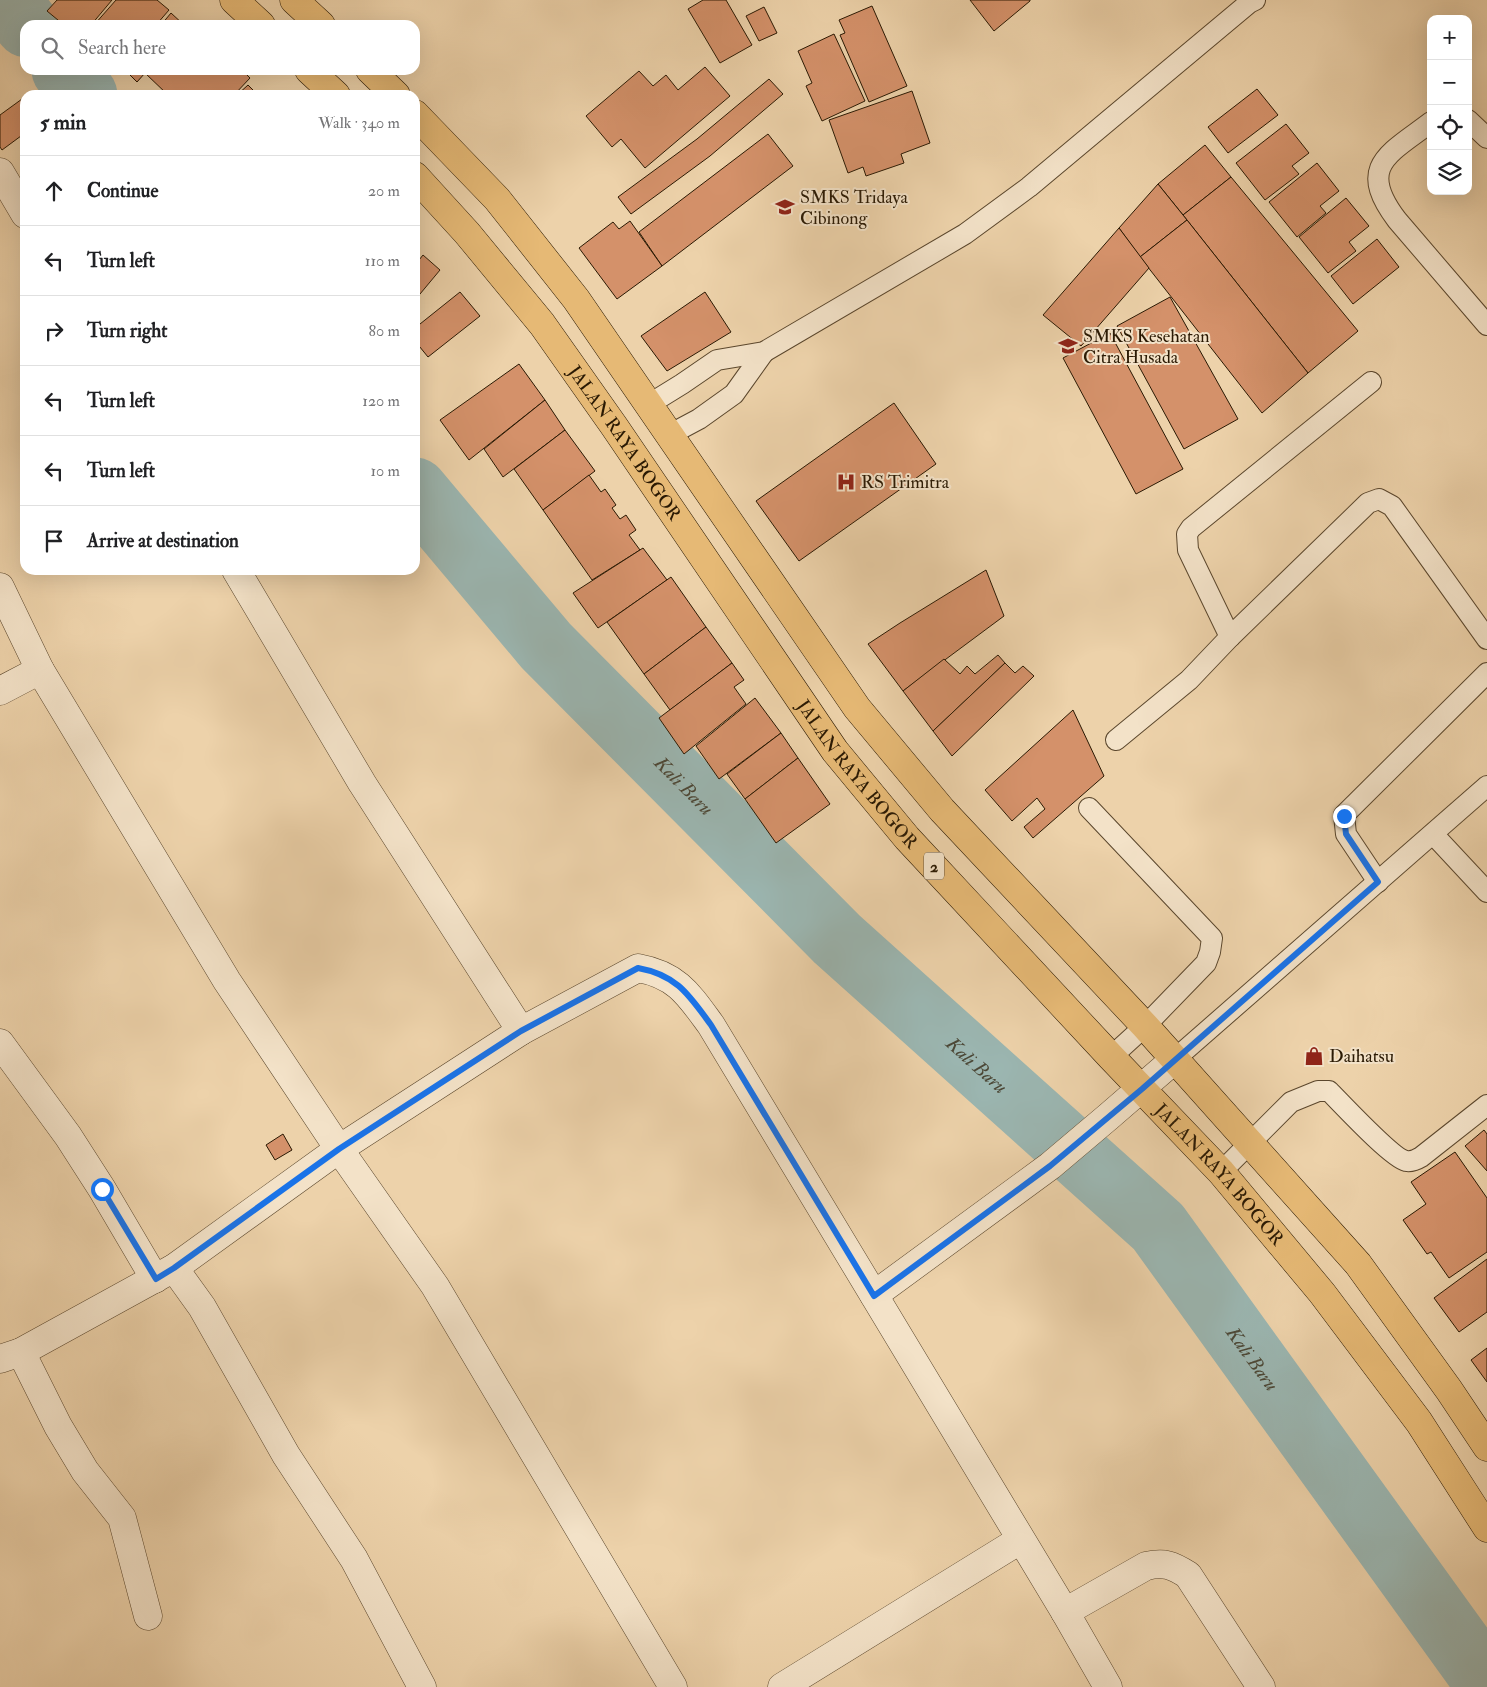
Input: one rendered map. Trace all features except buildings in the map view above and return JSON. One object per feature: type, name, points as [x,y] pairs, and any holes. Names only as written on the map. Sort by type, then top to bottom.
[{"type":"highway","points":[[234,0],[256,20]]},
{"type":"highway","points":[[314,75],[331,90]]},
{"type":"highway","points":[[375,75],[391,90]]},
{"type":"highway","points":[[420,119],[503,206],[576,298],[857,708],[942,810],[1145,1026],[1358,1264],[1449,1390],[1487,1447]]},
{"type":"highway","name":"JALAN RAYA BOGOR","points":[[420,181],[467,233],[542,324],[614,426],[835,751],[907,838],[1221,1172],[1322,1293],[1419,1422],[1487,1528]]},
{"type":"highway","points":[[614,426],[648,405]]},
{"type":"highway","points":[[635,458],[669,436]]},
{"type":"street","points":[[0,172],[20,206]]},
{"type":"street","points":[[239,575],[362,783],[521,1031]]},
{"type":"street","points":[[0,587],[40,670],[227,981],[339,1149],[435,1286],[673,1687]]},
{"type":"street","points":[[0,691],[40,670]]},
{"type":"street","points":[[148,1616],[122,1518],[85,1471],[58,1426],[10,1356],[165,1274],[339,1149],[521,1031],[638,968],[654,971],[671,979],[689,995],[711,1025],[1065,1612],[1108,1687]]},
{"type":"street","points":[[0,1043],[68,1136],[102,1189],[165,1274],[202,1307],[286,1455],[354,1560],[422,1687]]},
{"type":"street","points":[[874,1296],[1050,1166],[1175,1059]]},
{"type":"street","points":[[782,1687],[1020,1540]]},
{"type":"street","points":[[1065,1612],[1146,1566],[1161,1563],[1176,1567],[1188,1575],[1261,1687]]},
{"type":"lane","points":[[648,405],[716,360],[764,352],[965,234],[1029,187],[1249,3],[1255,0]]},
{"type":"lane","points":[[1472,124],[1487,138]]},
{"type":"lane","points":[[1427,125],[1399,145],[1381,165],[1378,174],[1378,185],[1386,205],[1397,220],[1487,325]]},
{"type":"lane","points":[[669,436],[699,419],[734,394],[764,352]]},
{"type":"lane","points":[[1230,637],[1188,550],[1187,534],[1191,528],[1371,382]]},
{"type":"lane","points":[[1116,740],[1189,680],[1230,637],[1368,503],[1379,499],[1392,506],[1487,638]]},
{"type":"lane","points":[[1378,882],[1346,834],[1344,816],[1487,673]]},
{"type":"lane","points":[[1175,1059],[1487,786]]},
{"type":"lane","points":[[1089,808],[1212,938],[1206,963],[1112,1057]]},
{"type":"lane","points":[[1433,834],[1487,892]]},
{"type":"lane","points":[[1221,1172],[1291,1102],[1318,1091],[1329,1091],[1390,1151],[1404,1161],[1412,1161],[1421,1157],[1487,1105]]},
{"type":"waterway","name":"Kali Baru","points":[[7,0],[23,20]]},
{"type":"waterway","name":"Kali Baru","points":[[68,75],[81,90]]},
{"type":"waterway","name":"Kali Baru","points":[[420,496],[546,646],[837,939],[1158,1227],[1487,1683]]},
{"type":"place","name":"SMKS Tridaya Cibinong","points":[[785,207]]},
{"type":"place","name":"SMKS Kesehatan Citra Husada","points":[[1068,346]]},
{"type":"place","name":"RS Trimitra","points":[[846,482]]},
{"type":"place","name":"Daihatsu","points":[[1314,1056]]},
{"type":"route","points":[[102,1189],[156,1279],[339,1149],[521,1031],[638,968],[654,971],[671,979],[689,995],[711,1025],[874,1296],[1050,1166],[1142,1089],[1378,882],[1346,834],[1344,816]]}]
